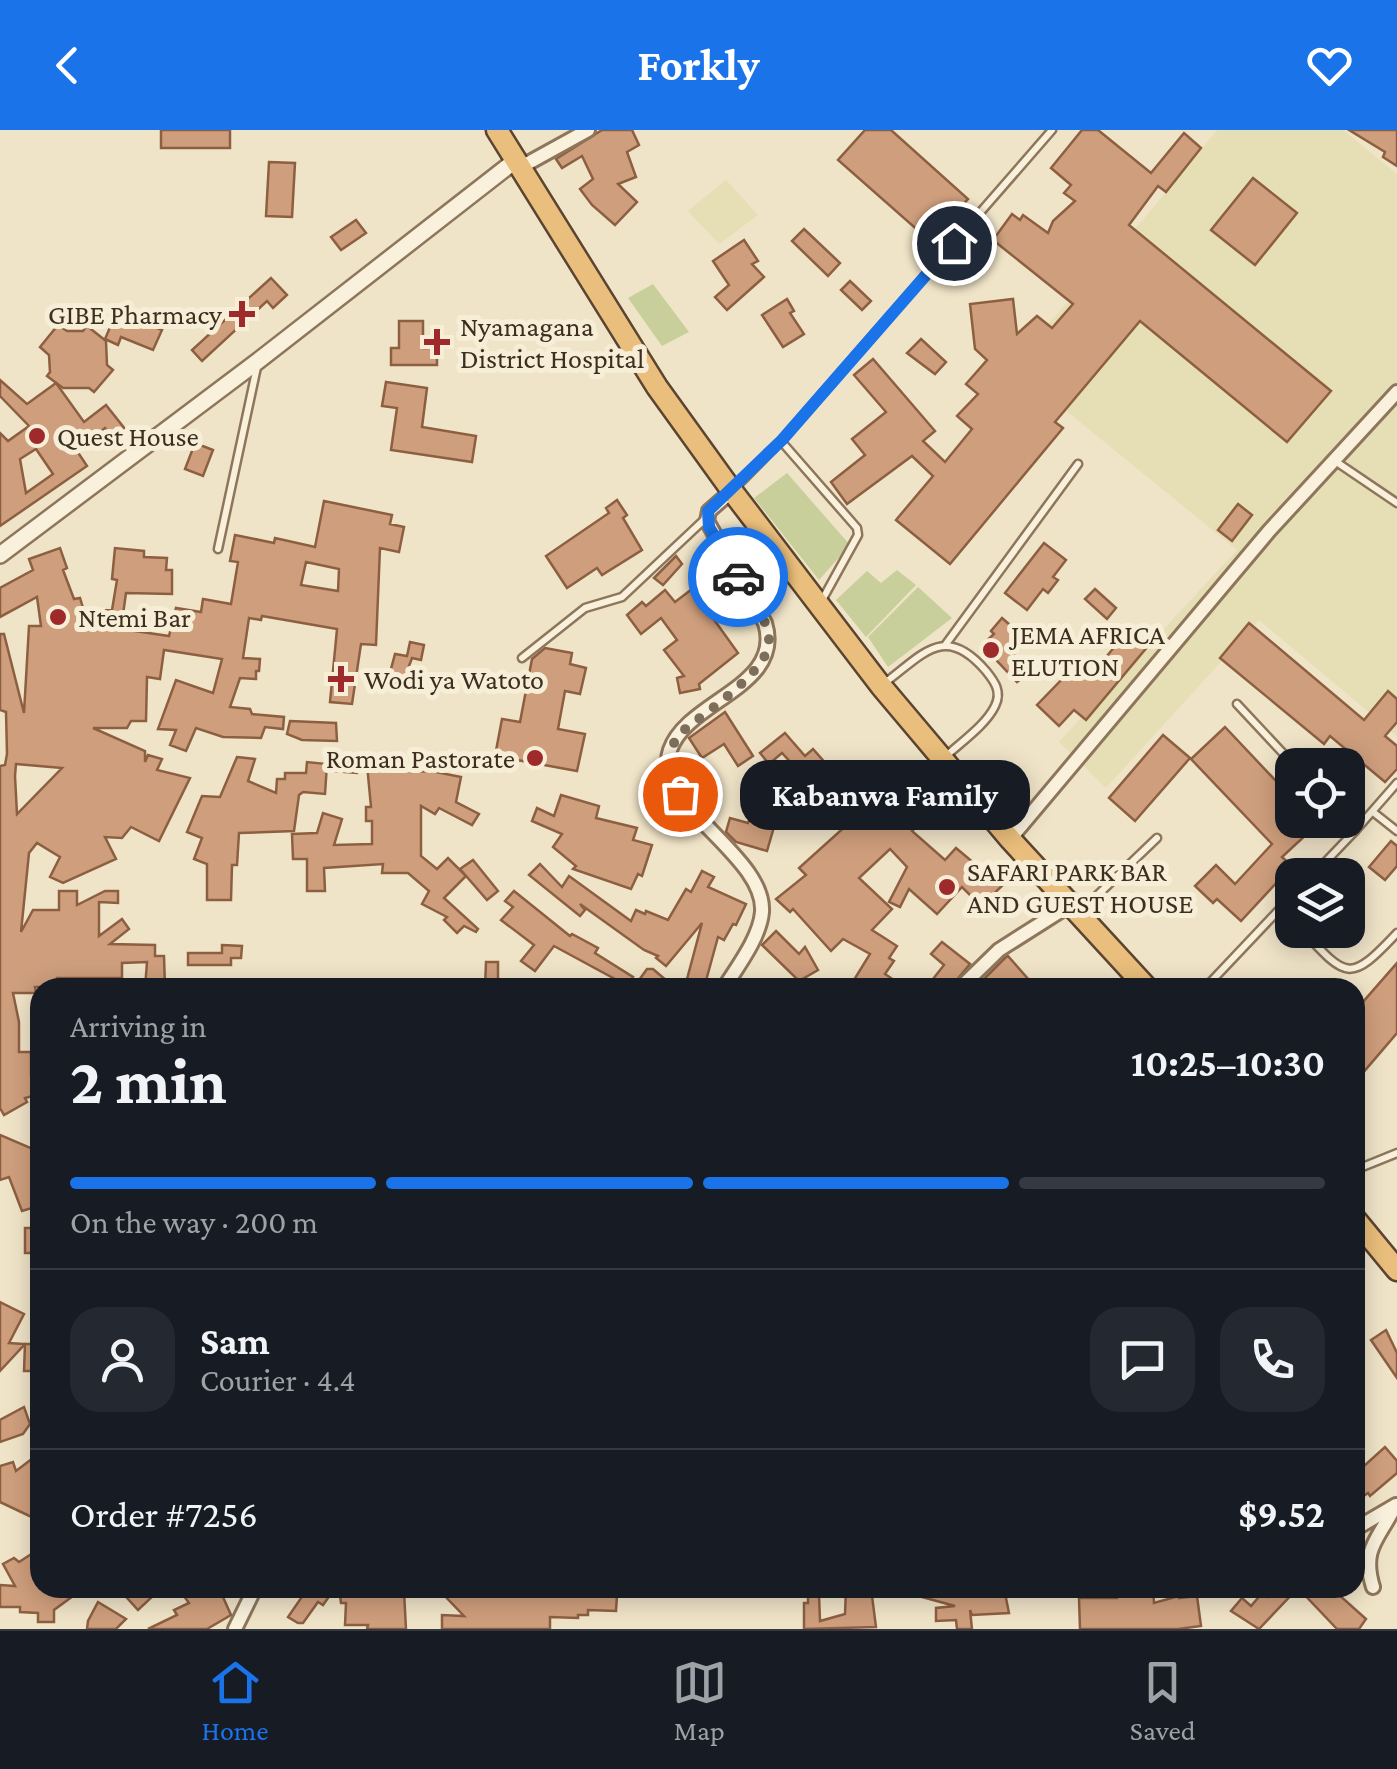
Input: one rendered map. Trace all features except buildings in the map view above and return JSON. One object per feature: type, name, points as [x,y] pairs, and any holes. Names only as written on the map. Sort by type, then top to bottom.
[{"type":"highway","points":[[497,130],[657,387],[732,491],[881,686],[1010,838],[1138,978]]},
{"type":"highway","points":[[1365,1231],[1397,1270]]},
{"type":"street","points":[[0,555],[519,164],[588,130]]},
{"type":"street","points":[[1010,838],[1269,530],[1397,392]]},
{"type":"street","points":[[729,978],[760,920],[761,897],[748,874],[680,794],[671,778],[668,755],[679,734],[767,657],[770,637],[765,623],[709,527],[708,511],[732,491]]},
{"type":"street","points":[[970,978],[999,950],[1074,909]]},
{"type":"street","points":[[1365,1523],[1396,1504]]},
{"type":"street","points":[[1373,1587],[1367,1566],[1368,1550],[1396,1504]]},
{"type":"street","points":[[235,1629],[250,1598]]},
{"type":"lane","points":[[732,491],[782,440],[1052,130]]},
{"type":"lane","points":[[218,549],[258,361]]},
{"type":"lane","points":[[782,440],[857,528],[858,535],[819,605]]},
{"type":"lane","points":[[1334,460],[1397,503]]},
{"type":"lane","points":[[946,644],[1078,464]]},
{"type":"lane","points":[[522,658],[585,608],[622,596],[707,517]]},
{"type":"lane","points":[[881,686],[930,650],[946,644],[964,648],[994,681],[998,693],[994,708],[943,760]]},
{"type":"lane","points":[[1237,704],[1278,748]]},
{"type":"lane","points":[[1365,820],[1397,783]]},
{"type":"lane","points":[[1372,812],[1397,831]]},
{"type":"lane","points":[[1074,909],[1157,838]]},
{"type":"lane","points":[[1329,858],[1348,838]]},
{"type":"lane","points":[[1214,978],[1275,914]]},
{"type":"lane","points":[[1318,948],[1333,964],[1349,969],[1366,966],[1397,933]]},
{"type":"lane","points":[[1365,1166],[1397,1152]]},
{"type":"shaded area","points":[[1217,130],[1343,130],[1397,174],[1397,736],[1259,620],[1106,788],[1059,742],[1237,550],[1021,374],[1046,326],[1147,215]]},
{"type":"shaded area","points":[[726,180],[758,215],[719,244],[688,211]]},
{"type":"green space","points":[[653,284],[689,332],[662,346],[628,298]]},
{"type":"green space","points":[[787,473],[850,545],[819,580],[754,498]]},
{"type":"green space","points":[[897,570],[916,585],[866,637],[836,600],[867,571],[881,583]]},
{"type":"green space","points":[[918,587],[952,618],[888,667],[868,637]]},
{"type":"way so far","points":[[680,794],[668,765],[671,746],[679,734],[767,657],[770,637],[765,623],[738,577]]},
{"type":"place","name":"GIBE Pharmacy","points":[[242,314]]},
{"type":"place","name":"Nyamagana District Hospital","points":[[437,342]]},
{"type":"place","name":"Quest House","points":[[37,436]]},
{"type":"place","name":"Ntemi Bar","points":[[58,617]]},
{"type":"place","name":"JEMA AFRICA ELUTION","points":[[991,650]]},
{"type":"place","name":"Wodi ya Watoto","points":[[341,679]]},
{"type":"place","name":"Roman Pastorate","points":[[535,758]]},
{"type":"place","name":"Kabanwa Family","points":[[680,794]]},
{"type":"place","name":"SAFARI PARK BAR AND GUEST HOUSE","points":[[947,887]]},
{"type":"route","points":[[738,577],[709,527],[708,511],[782,440],[954,243]]}]
